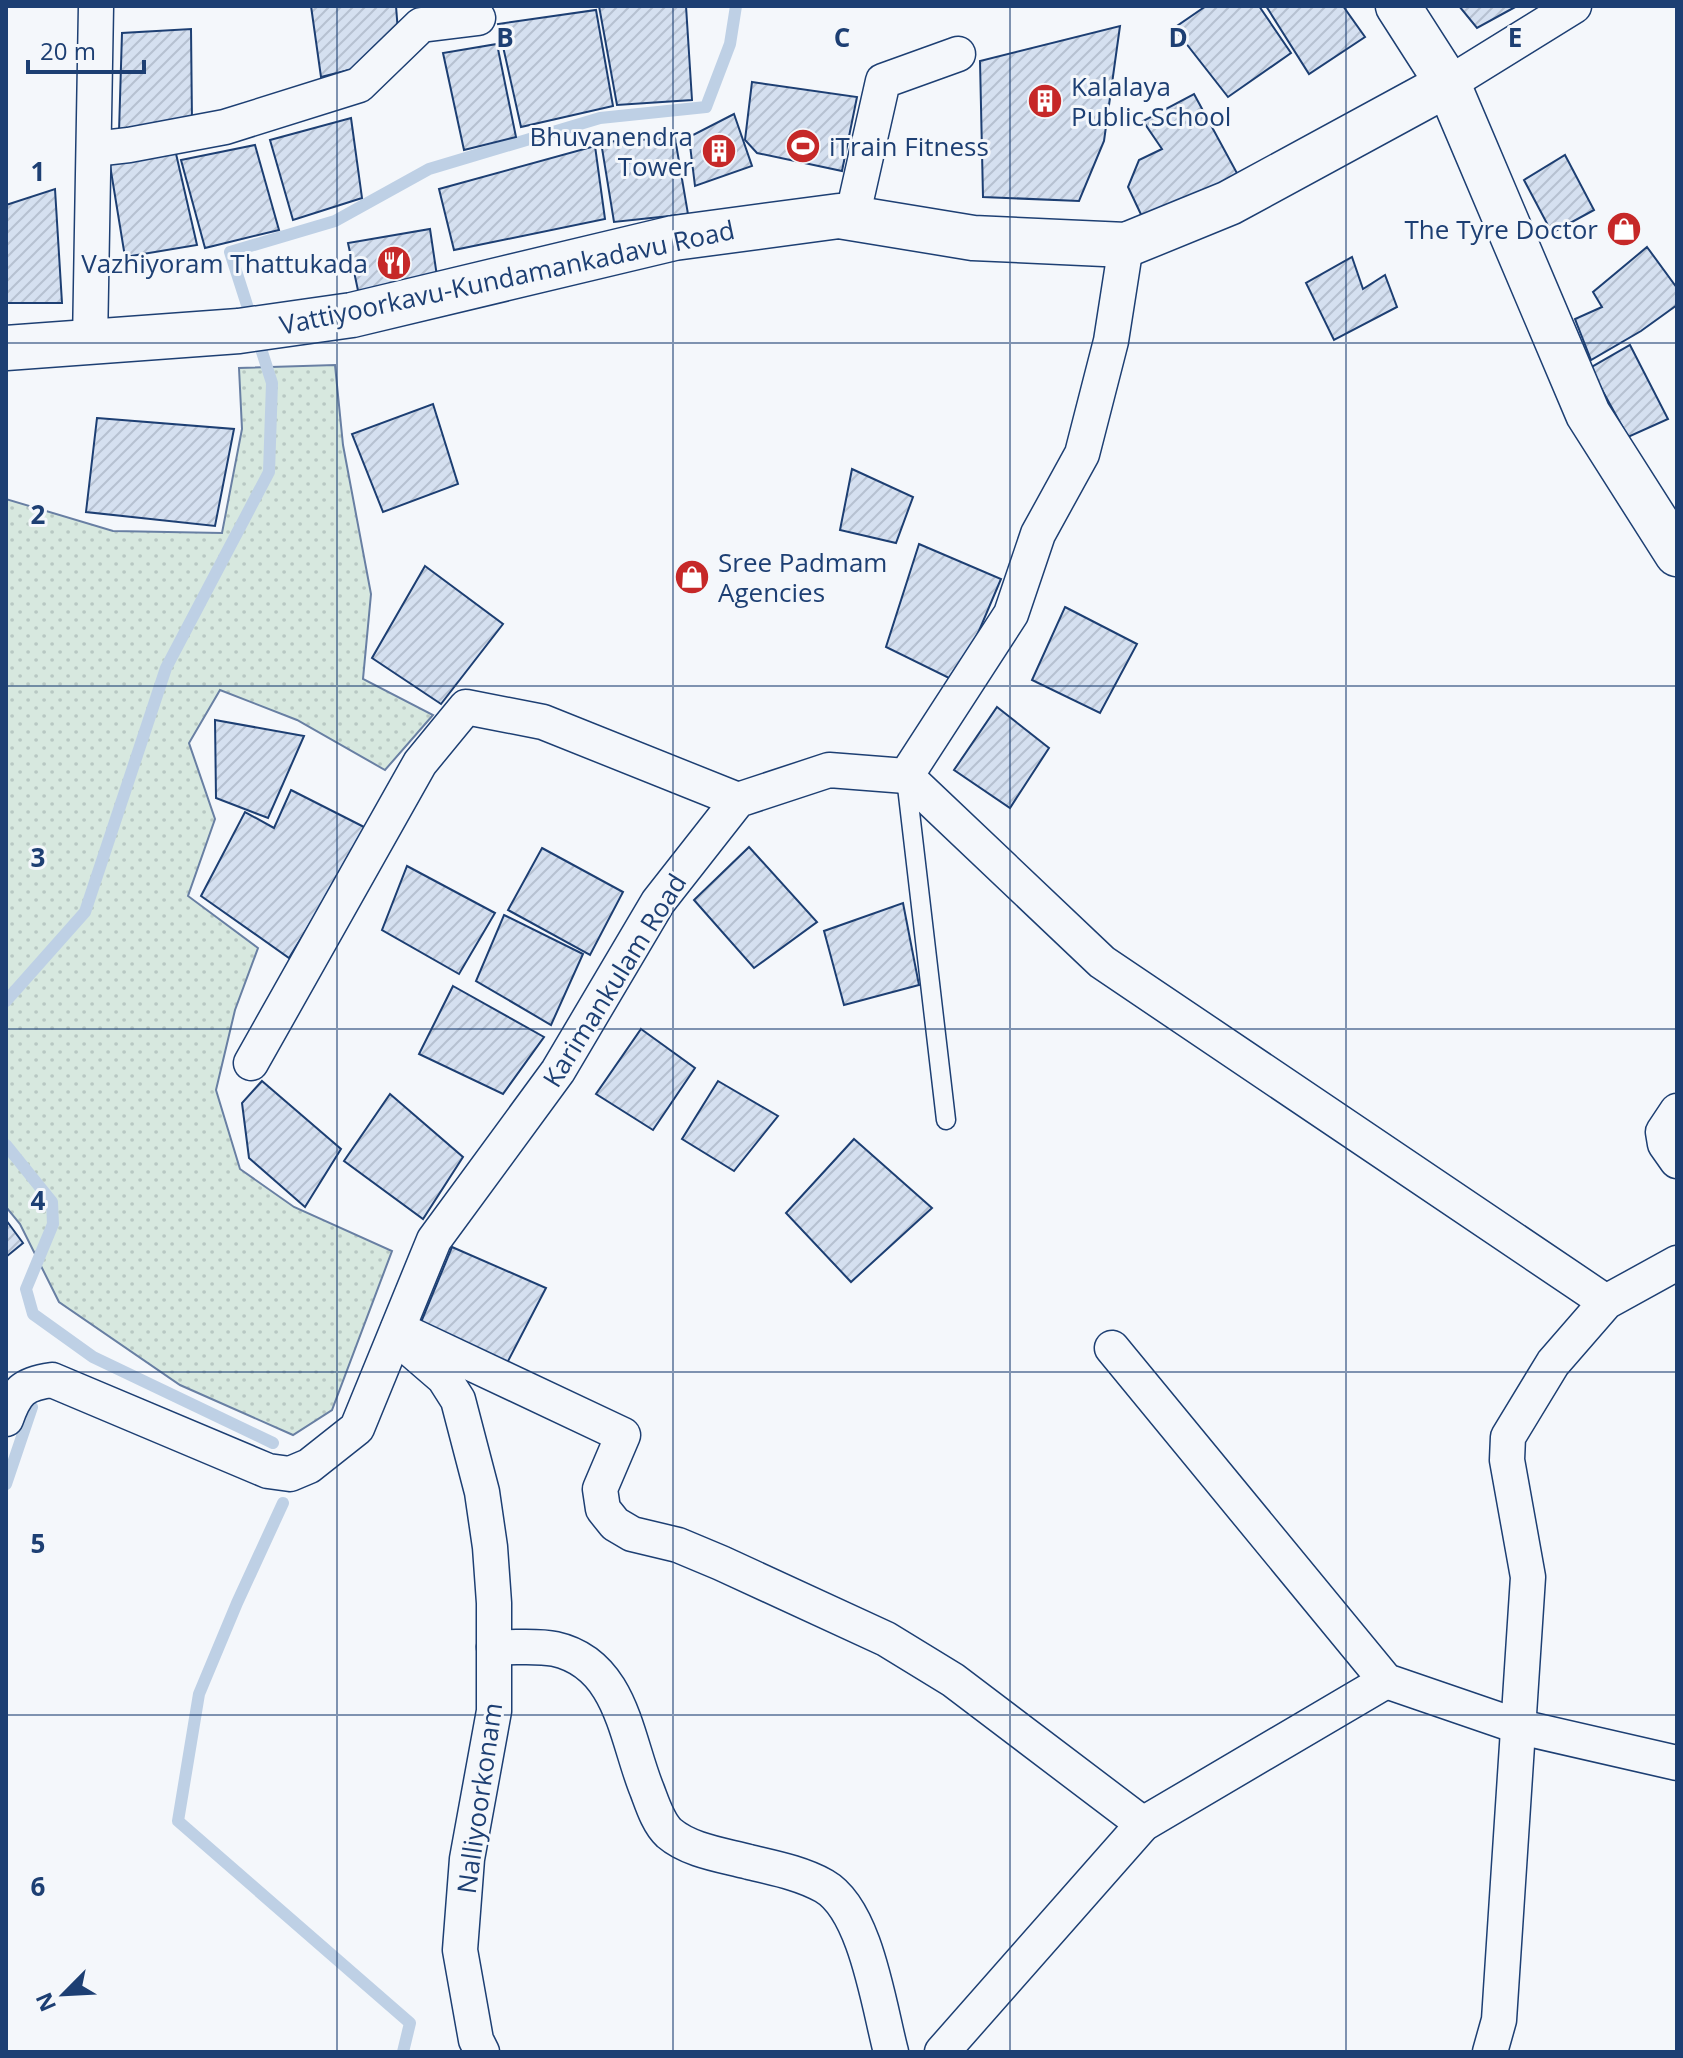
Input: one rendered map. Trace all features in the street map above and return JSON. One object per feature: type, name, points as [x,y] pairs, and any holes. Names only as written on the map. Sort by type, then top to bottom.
[{"type":"street","points":[[90,343],[96,6]]},
{"type":"street","points":[[1398,6],[1448,84],[1588,414],[1677,554]]},
{"type":"street","points":[[1448,84],[1574,6]]},
{"type":"street","points":[[94,149],[225,127],[359,85],[421,25],[478,18]]},
{"type":"street","points":[[852,218],[883,81],[958,54]]},
{"type":"street","name":"Vattiyoorkavu-Kundamankadavu Road","points":[[6,348],[256,328],[352,315],[674,238],[839,216],[973,238],[1126,245],[1229,203],[1448,84]]},
{"type":"street","points":[[906,776],[1011,614],[1038,534],[1082,454],[1111,341],[1126,245]]},
{"type":"street","points":[[251,1063],[420,763],[466,707],[543,722],[738,800],[829,770],[906,776],[1102,962],[1606,1302]]},
{"type":"street","name":"Karimankulam Road","points":[[6,1419],[13,1399],[30,1383],[52,1380],[268,1471],[290,1474],[309,1466],[357,1428],[434,1240],[558,1071],[658,902],[738,800]]},
{"type":"street","points":[[1677,1111],[1663,1132],[1665,1144],[1677,1161]]},
{"type":"street","points":[[1490,2052],[1499,2020],[1528,1577],[1507,1460],[1508,1437],[1553,1363],[1606,1302],[1677,1263]]},
{"type":"street","points":[[398,1329],[623,1435],[600,1489],[603,1509],[615,1524],[632,1534],[678,1545],[721,1563],[886,1639],[953,1680],[1143,1824]]},
{"type":"street","name":"Nalliyoorkonam","points":[[398,1329],[409,1349],[444,1378],[458,1400],[482,1492],[490,1547],[494,1711],[467,1859],[460,1950],[476,2040],[482,2052]]},
{"type":"street","points":[[1112,1348],[1386,1681],[1520,1727],[1677,1763]]},
{"type":"street","points":[[494,1647],[556,1649],[599,1673],[615,1697],[629,1733],[637,1767],[668,1832],[698,1849],[792,1873],[826,1887],[851,1914],[863,1943],[891,2052]]},
{"type":"street","points":[[942,2052],[1143,1824],[1386,1681]]},
{"type":"lane","points":[[906,776],[946,1120]]},
{"type":"shaded area","points":[[335,365],[343,445],[371,594],[363,679],[433,715],[385,770],[297,720],[220,690],[189,743],[215,819],[188,896],[258,948],[235,1010],[216,1090],[240,1169],[294,1207],[392,1251],[332,1410],[293,1435],[180,1385],[59,1302],[20,1224],[6,1207],[6,499],[113,531],[222,533],[242,429],[239,368]]},
{"type":"building","points":[[311,6],[396,6],[398,32],[365,66],[321,77]]},
{"type":"building","points":[[599,6],[686,6],[692,100],[617,105]]},
{"type":"building","points":[[1206,6],[1259,6],[1291,53],[1228,97],[1174,28]]},
{"type":"building","points":[[1266,6],[1343,6],[1365,37],[1309,74]]},
{"type":"building","points":[[1459,6],[1517,6],[1477,28]]},
{"type":"building","points":[[596,10],[613,106],[521,127],[498,24]]},
{"type":"building","name":"Kalalaya Public School","points":[[1120,26],[1104,141],[1079,201],[983,197],[980,61]]},
{"type":"building","points":[[191,29],[192,122],[119,132],[122,33]]},
{"type":"building","points":[[497,44],[516,137],[464,150],[443,53]]},
{"type":"building","points":[[752,82],[857,97],[842,171],[757,153],[745,140]]},
{"type":"building","points":[[1194,94],[1238,175],[1146,225],[1128,187],[1139,160],[1162,149],[1143,121]]},
{"type":"building","name":"Bhuvanendra Tower","points":[[734,114],[752,166],[695,186],[689,137]]},
{"type":"building","points":[[351,118],[362,198],[293,220],[270,140]]},
{"type":"building","points":[[675,138],[688,214],[614,222],[601,142]]},
{"type":"building","points":[[174,145],[197,245],[125,257],[109,159]]},
{"type":"building","points":[[255,145],[279,230],[205,248],[181,160]]},
{"type":"building","points":[[595,146],[605,219],[454,250],[439,189]]},
{"type":"building","points":[[1565,155],[1594,210],[1552,233],[1524,180]]},
{"type":"building","points":[[55,189],[62,303],[6,303],[6,205]]},
{"type":"building","name":"Vazhiyoram Thattukada","points":[[430,229],[438,283],[360,300],[348,243]]},
{"type":"building","points":[[1647,247],[1677,288],[1677,305],[1641,331],[1591,360],[1575,319],[1602,307],[1593,292]]},
{"type":"building","points":[[1352,257],[1363,289],[1385,275],[1397,307],[1334,340],[1306,283]]},
{"type":"building","points":[[1630,345],[1668,419],[1628,437],[1590,368]]},
{"type":"building","points":[[433,404],[458,484],[383,512],[352,434]]},
{"type":"building","points":[[97,418],[234,429],[215,526],[86,512]]},
{"type":"building","points":[[852,469],[913,497],[896,543],[840,530]]},
{"type":"building","points":[[919,544],[1001,579],[976,638],[949,678],[886,647]]},
{"type":"building","points":[[425,566],[503,624],[441,704],[372,658]]},
{"type":"building","points":[[1065,607],[1137,644],[1100,713],[1032,680]]},
{"type":"building","points":[[997,707],[1049,748],[1010,808],[954,770]]},
{"type":"building","points":[[215,720],[304,736],[268,818],[216,798]]},
{"type":"building","points":[[291,790],[368,829],[289,958],[201,896],[245,812],[274,828]]},
{"type":"building","points":[[749,847],[817,922],[754,968],[694,900]]},
{"type":"building","points":[[542,848],[623,892],[590,955],[508,910]]},
{"type":"building","points":[[407,866],[495,913],[459,974],[382,930]]},
{"type":"building","points":[[903,903],[919,985],[844,1005],[824,931]]},
{"type":"building","points":[[504,915],[583,954],[551,1025],[476,981]]},
{"type":"building","points":[[453,986],[544,1037],[503,1094],[419,1054]]},
{"type":"building","points":[[641,1029],[695,1068],[653,1130],[596,1094]]},
{"type":"building","points":[[262,1081],[341,1149],[305,1207],[249,1158],[242,1103]]},
{"type":"building","points":[[718,1081],[778,1116],[734,1171],[682,1139]]},
{"type":"building","points":[[390,1094],[463,1157],[423,1219],[344,1161]]},
{"type":"building","points":[[854,1139],[932,1208],[851,1282],[786,1213]]},
{"type":"building","points":[[6,1220],[23,1243],[6,1257]]},
{"type":"building","points":[[452,1247],[546,1288],[506,1365],[419,1327]]},
{"type":"waterway","points":[[6,1001],[85,912],[166,668],[269,472],[272,383],[230,252],[335,221],[429,169],[600,118],[706,107],[730,44],[736,6]]},
{"type":"waterway","points":[[6,1145],[52,1202],[53,1224],[26,1289],[33,1314],[93,1357],[273,1443]]},
{"type":"waterway","points":[[6,1484],[32,1407]]},
{"type":"waterway","points":[[283,1503],[199,1694],[178,1821],[410,2023],[403,2052]]},
{"type":"place","name":"Kalalaya Public School","points":[[1045,101]]},
{"type":"place","name":"iTrain Fitness","points":[[803,146]]},
{"type":"place","name":"Bhuvanendra Tower","points":[[719,151]]},
{"type":"place","name":"The Tyre Doctor","points":[[1624,229]]},
{"type":"place","name":"Vazhiyoram Thattukada","points":[[394,263]]},
{"type":"place","name":"Sree Padmam Agencies","points":[[692,577]]}]
